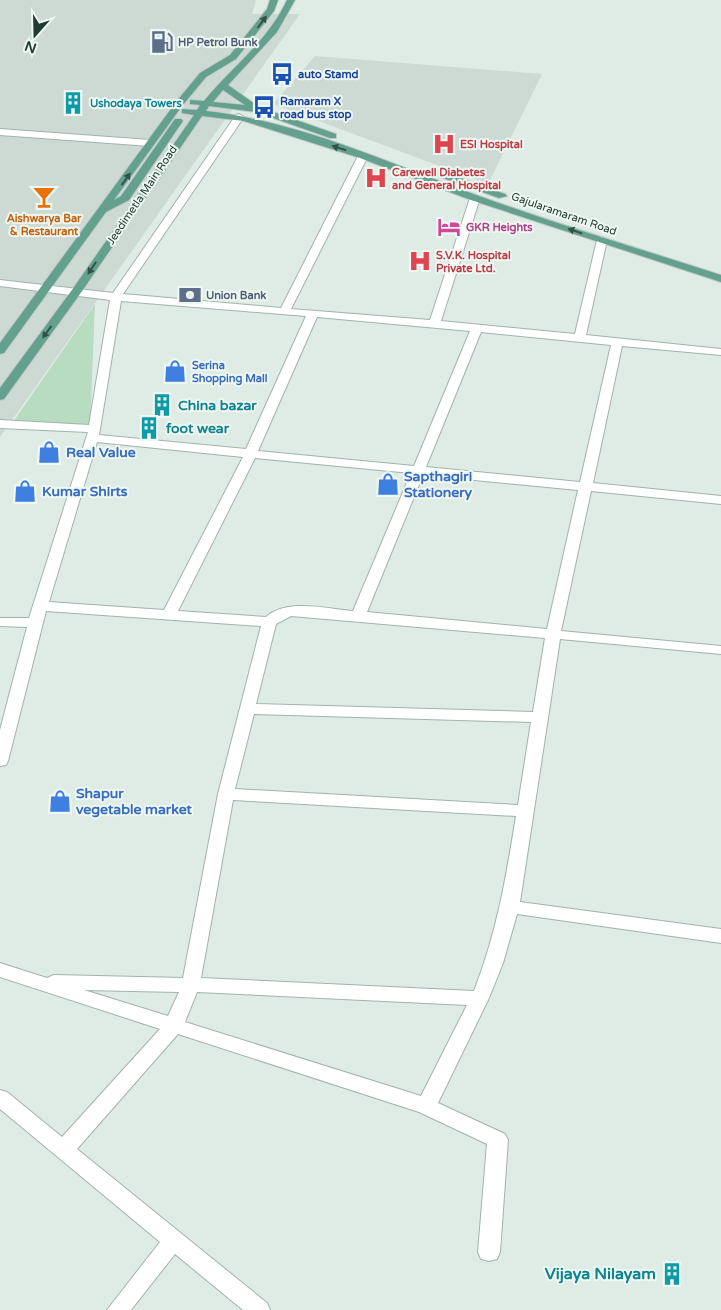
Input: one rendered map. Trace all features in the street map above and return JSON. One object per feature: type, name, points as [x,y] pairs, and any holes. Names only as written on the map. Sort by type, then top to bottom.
[{"type":"main road","name":"Jeedimetla Main Road","points":[[0,351],[150,143],[203,75],[228,61],[257,29],[271,9],[274,0]]},
{"type":"main road","name":"Jeedimetla Main Road","points":[[0,396],[76,292],[171,150],[207,103],[247,63],[270,35],[291,0]]},
{"type":"main road","points":[[102,212],[125,198],[185,112],[228,61]]},
{"type":"main road","points":[[223,86],[257,109]]},
{"type":"main road","name":"Gajularamaram Road","points":[[193,102],[257,109],[721,272]]},
{"type":"main road","name":"Gajularamaram Road","points":[[185,112],[239,117],[363,156],[475,198],[721,279]]},
{"type":"street","points":[[0,760],[35,623],[93,434],[116,297],[239,117]]},
{"type":"street","points":[[0,132],[150,143]]},
{"type":"street","points":[[284,312],[363,156]]},
{"type":"street","points":[[434,324],[475,198]]},
{"type":"street","points":[[580,338],[602,240]]},
{"type":"street","points":[[0,283],[116,297],[434,324],[721,352]]},
{"type":"street","points":[[169,614],[251,453],[312,315]]},
{"type":"street","points":[[358,616],[477,329]]},
{"type":"street","points":[[426,1106],[480,998],[494,963],[510,908],[553,634],[617,342]]},
{"type":"street","points":[[0,424],[251,453],[418,468],[721,500]]},
{"type":"street","points":[[40,606],[269,622]]},
{"type":"street","points":[[64,1150],[174,1026],[191,985],[226,794],[269,622],[276,614],[290,611],[358,616],[721,650]]},
{"type":"street","points":[[0,622],[35,623]]},
{"type":"street","points":[[248,709],[539,718]]},
{"type":"street","points":[[226,794],[525,811]]},
{"type":"street","points":[[510,908],[721,936]]},
{"type":"street","points":[[0,970],[426,1106],[498,1140],[489,1252]]},
{"type":"street","points":[[38,982],[191,985],[480,998]]},
{"type":"street","points":[[0,1098],[259,1310]]},
{"type":"street","points":[[118,1310],[174,1240]]},
{"type":"shaded area","points":[[0,0],[256,0],[252,14],[300,14],[0,437]]},
{"type":"shaded area","name":"ESI Hospital","points":[[315,56],[542,74],[488,184],[273,104]]},
{"type":"green space","points":[[95,304],[90,426],[13,422]]},
{"type":"place","name":"HP Petrol Bunk","points":[[162,42]]},
{"type":"place","name":"auto Stamd","points":[[282,74]]},
{"type":"place","name":"Ushodaya Towers","points":[[73,103]]},
{"type":"place","name":"Ramaram X road bus stop","points":[[264,107]]},
{"type":"place","name":"ESI Hospital","points":[[444,144]]},
{"type":"place","name":"Carewell Diabetes and General Hospital","points":[[376,178]]},
{"type":"place","name":"Aishwarya Bar & Restaurant","points":[[44,197]]},
{"type":"place","name":"GKR Heights","points":[[449,227]]},
{"type":"place","name":"S.V.K. Hospital Private Ltd.","points":[[420,261]]},
{"type":"place","name":"Union Bank","points":[[190,295]]},
{"type":"place","name":"Serina Shopping Mall","points":[[175,371]]},
{"type":"place","name":"China bazar","points":[[162,405]]},
{"type":"place","name":"foot wear","points":[[149,428]]},
{"type":"place","name":"Real Value","points":[[49,452]]},
{"type":"place","name":"Sapthagiri Stationery","points":[[388,484]]},
{"type":"place","name":"Kumar Shirts","points":[[25,491]]},
{"type":"place","name":"Shapur vegetable market","points":[[60,801]]},
{"type":"place","name":"Vijaya Nilayam","points":[[672,1274]]}]
